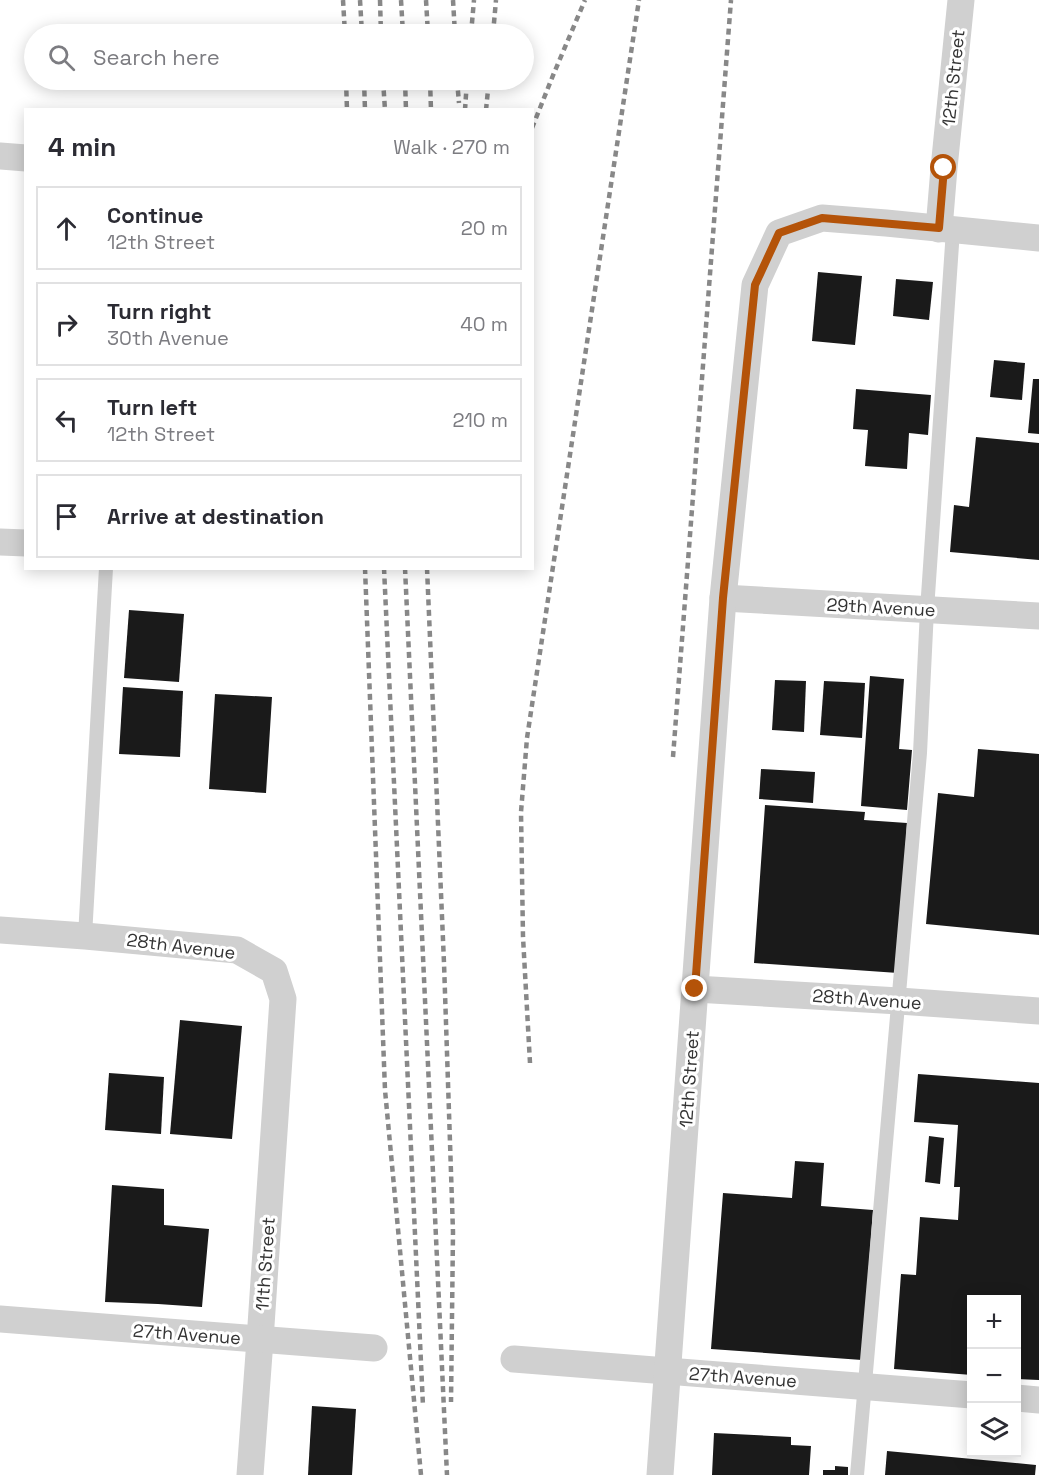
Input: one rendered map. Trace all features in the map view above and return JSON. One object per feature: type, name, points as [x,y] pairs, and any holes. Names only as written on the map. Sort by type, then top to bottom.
[{"type":"street","name":"12th Street","points":[[946,229],[944,168],[961,0]]},
{"type":"street","points":[[0,156],[24,158]]},
{"type":"street","name":"12th Street","points":[[660,1475],[723,598],[755,285],[779,233],[822,218],[1039,238]]},
{"type":"street","points":[[0,542],[24,543]]},
{"type":"street","name":"29th Avenue","points":[[723,598],[1039,616]]},
{"type":"street","name":"28th Avenue","points":[[0,930],[237,950],[274,971],[283,999],[279,1053]]},
{"type":"street","name":"28th Avenue","points":[[695,989],[1039,1011]]},
{"type":"street","name":"11th Street","points":[[250,1475],[279,1053]]},
{"type":"street","name":"27th Avenue","points":[[0,1319],[374,1348]]},
{"type":"street","name":"27th Avenue","points":[[514,1359],[967,1395]]},
{"type":"street","points":[[1021,1398],[1039,1400]]},
{"type":"lane","points":[[857,1475],[920,753],[946,229]]},
{"type":"lane","points":[[85,936],[106,570]]},
{"type":"building","points":[[818,272],[862,276],[855,345],[812,341]]},
{"type":"building","points":[[896,279],[933,282],[929,320],[893,316]]},
{"type":"building","points":[[994,360],[1025,363],[1022,400],[990,397]]},
{"type":"building","points":[[1033,379],[1039,379],[1039,434],[1028,433]]},
{"type":"building","points":[[856,389],[931,395],[928,435],[909,433],[907,469],[865,466],[868,430],[853,429]]},
{"type":"building","points":[[976,437],[1039,443],[1039,560],[950,552],[954,505],[969,507]]},
{"type":"building","points":[[129,610],[184,614],[179,682],[124,678]]},
{"type":"building","points":[[870,676],[904,679],[899,749],[912,750],[907,810],[861,806]]},
{"type":"building","points":[[775,680],[806,681],[804,732],[772,730]]},
{"type":"building","points":[[824,681],[865,683],[862,738],[820,735]]},
{"type":"building","points":[[123,687],[183,691],[180,757],[119,754]]},
{"type":"building","points":[[215,694],[272,697],[266,793],[209,789]]},
{"type":"building","points":[[978,749],[1039,754],[1039,935],[926,924],[938,793],[974,797]]},
{"type":"building","points":[[761,769],[815,772],[813,803],[759,799]]},
{"type":"building","points":[[765,805],[865,812],[864,820],[907,823],[898,973],[754,963]]},
{"type":"building","points":[[180,1020],[242,1026],[232,1139],[170,1134]]},
{"type":"building","points":[[109,1073],[164,1077],[161,1134],[105,1130]]},
{"type":"building","points":[[918,1074],[1039,1083],[1039,1380],[1021,1379],[1021,1295],[967,1295],[967,1375],[894,1369],[901,1274],[916,1275],[920,1217],[958,1220],[960,1187],[954,1187],[958,1125],[914,1122]]},
{"type":"building","points":[[929,1136],[944,1138],[940,1184],[925,1182]]},
{"type":"building","points":[[795,1161],[824,1163],[821,1206],[873,1210],[862,1360],[711,1349],[723,1193],[792,1198]]},
{"type":"building","points":[[112,1185],[164,1189],[164,1225],[209,1229],[202,1307],[105,1302]]},
{"type":"building","points":[[312,1406],[356,1409],[352,1475],[308,1475]]},
{"type":"building","points":[[714,1433],[791,1437],[791,1445],[811,1446],[809,1475],[712,1475]]},
{"type":"building","points":[[887,1451],[1036,1465],[1035,1475],[885,1475]]},
{"type":"building","points":[[835,1466],[848,1467],[848,1475],[823,1475],[823,1470],[835,1470]]},
{"type":"railway","points":[[343,0],[344,24]]},
{"type":"railway","points":[[360,0],[361,24]]},
{"type":"railway","points":[[380,0],[381,24]]},
{"type":"railway","points":[[401,0],[402,24]]},
{"type":"railway","points":[[426,0],[427,24]]},
{"type":"railway","points":[[453,0],[454,24]]},
{"type":"railway","points":[[472,24],[474,0]]},
{"type":"railway","points":[[494,24],[496,0]]},
{"type":"railway","points":[[534,123],[585,0]]},
{"type":"railway","points":[[530,1063],[523,937],[521,812],[527,738],[639,0]]},
{"type":"railway","points":[[673,757],[731,0]]},
{"type":"railway","points":[[346,90],[347,108]]},
{"type":"railway","points":[[364,90],[365,108]]},
{"type":"railway","points":[[384,90],[385,108]]},
{"type":"railway","points":[[405,90],[406,108]]},
{"type":"railway","points":[[430,90],[431,108]]},
{"type":"railway","points":[[458,90],[459,103]]},
{"type":"railway","points":[[465,108],[466,90]]},
{"type":"railway","points":[[486,108],[488,90]]},
{"type":"railway","points":[[365,570],[385,1090],[421,1475]]},
{"type":"railway","points":[[384,570],[423,1406]]},
{"type":"railway","points":[[405,570],[447,1475]]},
{"type":"railway","points":[[427,570],[453,1232],[451,1402]]},
{"type":"route","points":[[695,989],[723,598],[755,285],[779,233],[822,218],[939,228],[944,168]]}]
